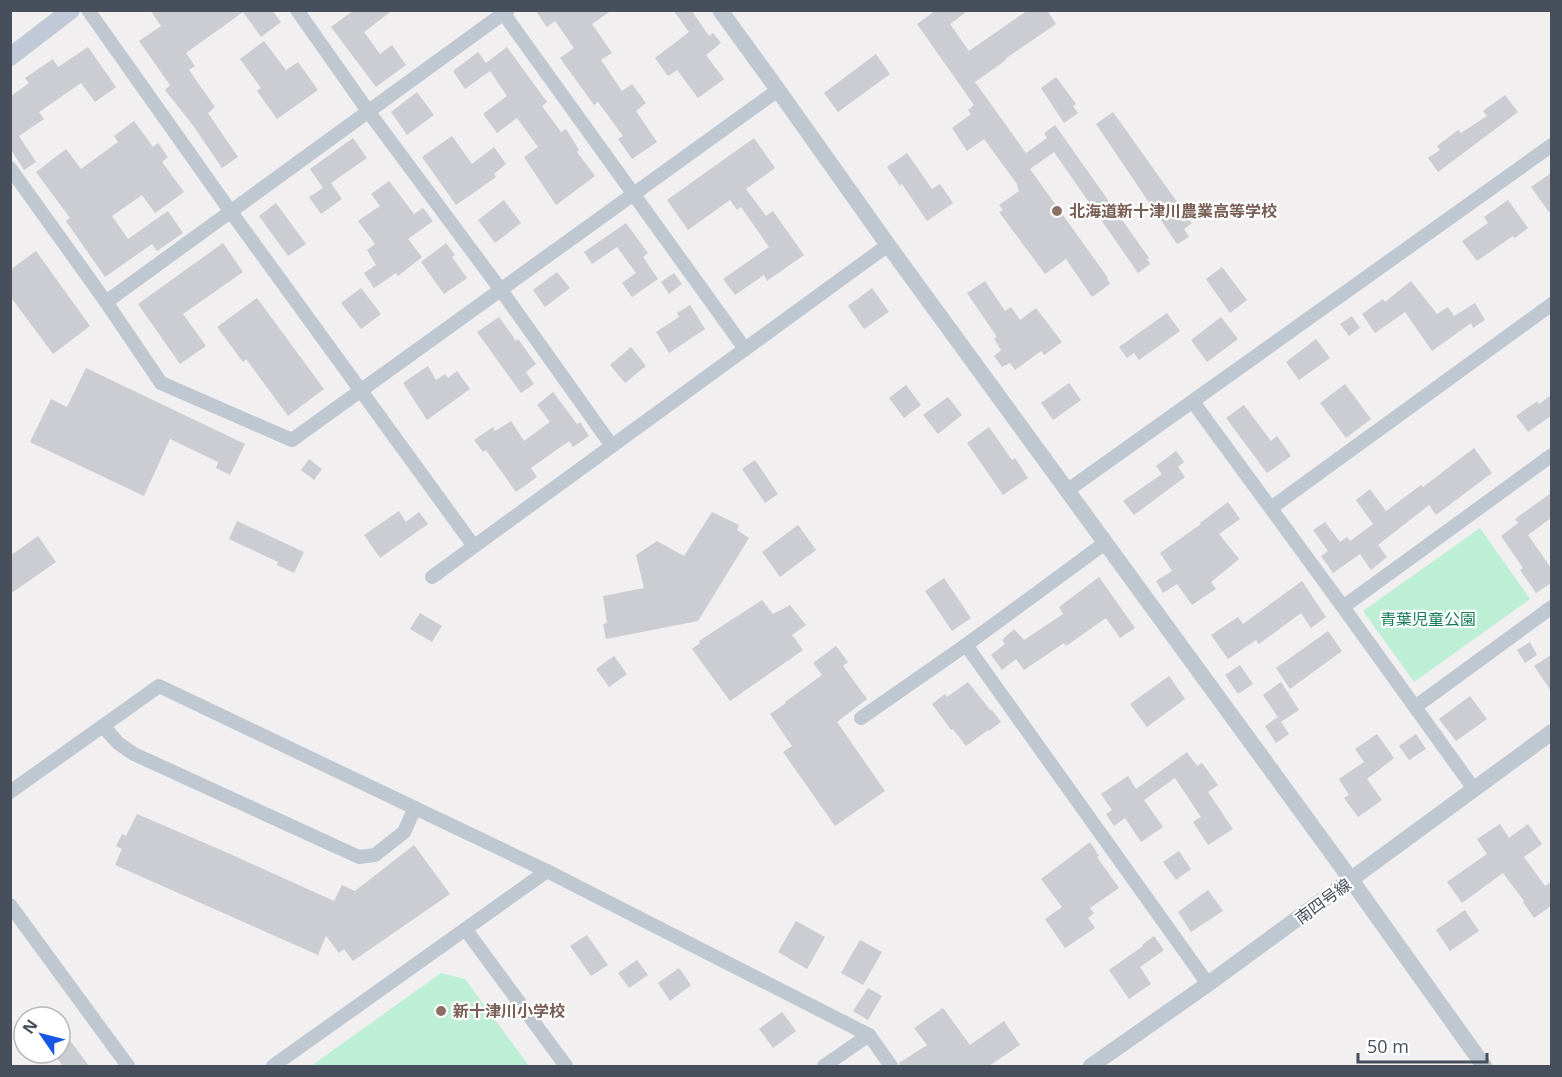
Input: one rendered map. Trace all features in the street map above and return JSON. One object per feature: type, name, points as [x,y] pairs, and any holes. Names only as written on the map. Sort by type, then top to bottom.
[{"type":"main road","points":[[10,57],[71,10]]},
{"type":"street","points":[[88,10],[231,212],[473,545]]},
{"type":"street","points":[[297,10],[612,446]]},
{"type":"street","points":[[720,10],[1484,1066]]},
{"type":"street","points":[[106,302],[504,12],[745,349]]},
{"type":"street","points":[[10,168],[161,383],[292,440],[778,90]]},
{"type":"street","points":[[1068,490],[1551,145]]},
{"type":"street","points":[[432,577],[888,245]]},
{"type":"street","points":[[1270,508],[1551,304]]},
{"type":"street","points":[[1193,402],[1474,789]]},
{"type":"street","points":[[1343,607],[1551,455]]},
{"type":"street","points":[[861,718],[966,645],[1105,543]]},
{"type":"street","points":[[1415,707],[1551,607]]},
{"type":"street","points":[[966,645],[1208,984]]},
{"type":"street","points":[[10,792],[159,686],[547,871],[869,1035],[891,1066]]},
{"type":"street","points":[[103,726],[118,743],[134,754],[359,857],[375,855],[404,832],[415,808]]},
{"type":"street","name":"南四号線","points":[[1091,1066],[1208,984],[1551,732]]},
{"type":"street","points":[[273,1066],[547,871]]},
{"type":"street","points":[[10,905],[128,1066]]},
{"type":"street","points":[[466,930],[566,1066]]},
{"type":"street","points":[[824,1066],[869,1035]]},
{"type":"green space","name":"青葉児童公園","points":[[1480,528],[1530,599],[1414,682],[1363,611]]},
{"type":"green space","name":"新十津川小学校","points":[[441,973],[465,979],[529,1066],[311,1066]]},
{"type":"building","points":[[150,10],[272,10],[281,22],[261,37],[243,12],[186,53],[195,66],[189,70],[215,107],[208,113],[238,157],[222,168],[165,90],[170,85],[139,41],[161,26]]},
{"type":"building","points":[[354,10],[393,10],[364,32],[380,54],[392,45],[406,65],[376,87],[331,27]]},
{"type":"building","points":[[535,10],[612,10],[592,24],[612,53],[601,60],[622,91],[632,84],[646,103],[636,111],[657,142],[632,159],[618,139],[623,136],[598,102],[594,105],[560,58],[574,48],[555,21],[547,27]]},
{"type":"building","points":[[673,10],[691,10],[709,36],[713,33],[721,43],[706,55],[724,79],[698,98],[677,70],[668,76],[655,58],[689,32]]},
{"type":"building","points":[[936,10],[969,10],[950,24],[969,51],[1028,10],[1047,10],[1056,24],[975,82],[1026,153],[1047,138],[1044,133],[1055,125],[1149,258],[1147,259],[1150,264],[1138,273],[1054,152],[1030,169],[1110,284],[1092,297],[1066,259],[1045,274],[999,212],[1003,210],[999,205],[1019,191],[1017,184],[984,139],[967,151],[952,128],[971,114],[968,110],[974,105],[917,24]]},
{"type":"building","points":[[264,41],[286,70],[298,62],[318,90],[277,119],[257,91],[261,88],[240,59]]},
{"type":"building","points":[[88,47],[116,87],[95,102],[81,83],[39,112],[44,119],[19,136],[36,162],[24,170],[10,148],[10,97],[29,83],[25,78],[53,59],[58,67]]},
{"type":"building","points":[[507,47],[547,102],[542,106],[561,132],[566,129],[579,150],[577,152],[595,176],[556,205],[524,157],[538,147],[517,118],[497,133],[483,114],[507,96],[490,71],[465,89],[453,71],[478,52],[486,63]]},
{"type":"building","points":[[876,54],[890,74],[838,112],[824,93]]},
{"type":"building","points":[[1056,77],[1076,104],[1073,106],[1078,113],[1064,123],[1041,88]]},
{"type":"building","points":[[417,92],[434,115],[407,135],[391,112]]},
{"type":"building","points":[[1505,95],[1518,112],[1438,172],[1428,158],[1440,150],[1437,146],[1458,130],[1461,133],[1487,116],[1483,111]]},
{"type":"building","points":[[1113,112],[1192,223],[1184,229],[1189,237],[1177,244],[1096,124]]},
{"type":"building","points":[[134,121],[153,147],[158,143],[168,157],[162,162],[184,192],[155,213],[142,195],[112,216],[128,239],[168,211],[183,233],[157,251],[152,244],[105,277],[66,221],[70,218],[36,172],[66,149],[81,169],[118,142],[114,136]]},
{"type":"building","points":[[452,136],[472,164],[494,147],[506,164],[494,174],[496,177],[456,205],[422,157]]},
{"type":"building","points":[[353,138],[367,158],[331,183],[342,199],[321,214],[309,197],[323,188],[310,169]]},
{"type":"building","points":[[754,138],[775,168],[746,189],[766,216],[773,211],[804,255],[767,281],[764,275],[735,295],[723,279],[769,247],[741,207],[737,210],[730,200],[688,230],[667,200]]},
{"type":"building","points":[[907,153],[932,189],[940,184],[953,203],[927,221],[902,184],[900,186],[887,167]]},
{"type":"building","points":[[1551,173],[1551,215],[1531,187]]},
{"type":"building","points":[[389,181],[414,214],[423,208],[433,221],[408,239],[422,257],[398,276],[396,273],[374,288],[364,273],[376,265],[367,250],[375,244],[358,221],[380,206],[371,194]]},
{"type":"building","points":[[504,200],[521,223],[495,243],[478,220]]},
{"type":"building","points":[[1508,200],[1528,228],[1477,261],[1462,241],[1488,223],[1484,217]]},
{"type":"building","points":[[276,203],[306,244],[288,256],[259,216]]},
{"type":"building","points":[[626,223],[648,253],[643,257],[658,279],[632,297],[622,283],[636,273],[617,247],[592,264],[584,252]]},
{"type":"building","points":[[223,243],[243,272],[183,314],[206,346],[180,364],[138,304]]},
{"type":"building","points":[[446,243],[455,255],[452,257],[467,278],[444,294],[421,262]]},
{"type":"building","points":[[36,251],[90,326],[53,354],[10,296],[10,270]]},
{"type":"building","points":[[1222,267],[1247,300],[1230,313],[1206,279]]},
{"type":"building","points":[[557,272],[570,288],[545,307],[533,290]]},
{"type":"building","points":[[674,273],[682,284],[669,294],[661,282]]},
{"type":"building","points":[[985,281],[1005,311],[1011,307],[1020,320],[1036,308],[1062,342],[1044,355],[1041,351],[1015,370],[1010,363],[1002,367],[994,356],[1001,350],[994,339],[997,337],[967,293]]},
{"type":"building","points":[[1411,281],[1437,314],[1448,307],[1454,316],[1475,303],[1485,320],[1473,328],[1471,323],[1432,351],[1405,312],[1375,333],[1362,314],[1383,299],[1385,302]]},
{"type":"building","points":[[361,288],[381,314],[361,329],[341,303]]},
{"type":"building","points":[[872,288],[889,312],[864,329],[848,306]]},
{"type":"building","points":[[257,298],[324,389],[288,416],[246,359],[243,362],[217,327]]},
{"type":"building","points":[[690,305],[705,329],[669,353],[656,332],[679,317],[677,313]]},
{"type":"building","points":[[1167,313],[1180,331],[1139,360],[1134,353],[1127,358],[1119,347]]},
{"type":"building","points":[[1352,316],[1360,328],[1349,336],[1340,324]]},
{"type":"building","points":[[499,317],[536,364],[526,372],[534,384],[521,393],[477,332]]},
{"type":"building","points":[[1221,317],[1238,339],[1207,362],[1191,340]]},
{"type":"building","points":[[1316,339],[1330,358],[1299,380],[1286,362]]},
{"type":"building","points":[[631,347],[646,366],[625,383],[610,365]]},
{"type":"building","points":[[428,366],[436,380],[445,374],[448,378],[457,371],[470,389],[427,420],[403,383]]},
{"type":"building","points":[[86,368],[245,444],[230,475],[216,468],[218,462],[170,439],[144,496],[30,442],[51,399],[67,407]]},
{"type":"building","points":[[1069,383],[1081,400],[1053,420],[1041,403]]},
{"type":"building","points":[[1345,384],[1371,419],[1346,438],[1320,403]]},
{"type":"building","points":[[906,385],[921,405],[904,418],[889,398]]},
{"type":"building","points":[[553,392],[577,424],[580,422],[589,436],[573,447],[569,441],[531,468],[537,477],[516,492],[486,450],[483,452],[474,440],[493,427],[495,431],[511,421],[524,441],[550,422],[537,405]]},
{"type":"building","points":[[1551,395],[1551,416],[1528,432],[1516,416],[1537,401],[1539,404]]},
{"type":"building","points":[[948,397],[962,415],[938,434],[923,415]]},
{"type":"building","points":[[1244,405],[1271,441],[1277,436],[1291,456],[1267,473],[1226,418]]},
{"type":"building","points":[[989,427],[1012,460],[1015,458],[1028,478],[1003,495],[967,443]]},
{"type":"building","points":[[1474,448],[1492,473],[1436,515],[1429,505],[1378,545],[1387,557],[1371,570],[1360,554],[1333,573],[1321,556],[1328,551],[1313,530],[1325,522],[1340,542],[1347,537],[1350,541],[1373,524],[1356,500],[1370,489],[1386,511],[1421,485],[1423,487]]},
{"type":"building","points":[[1176,451],[1184,462],[1178,467],[1185,477],[1134,515],[1123,501],[1162,474],[1156,466]]},
{"type":"building","points":[[309,459],[322,469],[314,480],[301,470]]},
{"type":"building","points":[[755,460],[778,494],[765,503],[742,469]]},
{"type":"building","points":[[1551,493],[1551,518],[1528,535],[1551,568],[1551,583],[1536,593],[1520,570],[1523,568],[1501,536],[1518,523],[1515,519]]},
{"type":"building","points":[[1228,502],[1240,519],[1219,534],[1239,559],[1211,582],[1216,589],[1192,605],[1177,584],[1163,593],[1156,581],[1172,571],[1160,553]]},
{"type":"building","points":[[399,511],[406,522],[419,512],[428,524],[380,558],[364,535]]},
{"type":"building","points":[[712,512],[739,525],[737,530],[749,538],[698,621],[606,639],[603,624],[607,623],[603,596],[644,588],[636,555],[657,541],[684,556]]},
{"type":"building","points":[[237,521],[304,552],[294,573],[277,565],[278,562],[229,539]]},
{"type":"building","points":[[798,525],[816,550],[780,577],[762,552]]},
{"type":"building","points":[[38,536],[56,562],[10,594],[10,556]]},
{"type":"building","points":[[1099,577],[1135,628],[1120,638],[1106,618],[1066,646],[1064,643],[1024,670],[1016,659],[1002,670],[991,655],[1005,644],[1002,640],[1014,629],[1024,640],[1063,614],[1059,607]]},
{"type":"building","points":[[944,578],[971,618],[952,631],[925,591]]},
{"type":"building","points":[[1302,581],[1326,617],[1311,628],[1301,613],[1259,644],[1256,640],[1228,659],[1211,635],[1238,617],[1243,624]]},
{"type":"building","points":[[762,600],[773,614],[790,605],[806,625],[792,635],[803,650],[730,701],[692,649],[700,643],[699,641]]},
{"type":"building","points":[[420,613],[442,626],[432,642],[410,629]]},
{"type":"building","points":[[1328,631],[1342,651],[1290,689],[1276,668]]},
{"type":"building","points":[[1530,642],[1537,655],[1525,663],[1517,650]]},
{"type":"building","points":[[836,646],[848,662],[843,666],[867,699],[837,722],[885,791],[835,826],[783,752],[792,746],[770,714],[822,675],[813,663]]},
{"type":"building","points":[[1551,655],[1551,691],[1534,666]]},
{"type":"building","points":[[614,656],[627,674],[609,687],[596,669]]},
{"type":"building","points":[[1240,665],[1253,684],[1238,694],[1225,675]]},
{"type":"building","points":[[1169,676],[1185,699],[1147,727],[1130,704]]},
{"type":"building","points":[[968,682],[1001,722],[966,746],[932,704],[945,694],[947,697]]},
{"type":"building","points":[[1281,682],[1299,710],[1281,722],[1263,695]]},
{"type":"building","points":[[1470,696],[1487,719],[1456,741],[1439,719]]},
{"type":"building","points":[[1278,717],[1289,734],[1276,743],[1265,726]]},
{"type":"building","points":[[1377,734],[1394,758],[1367,779],[1382,800],[1358,817],[1344,798],[1349,795],[1339,779],[1364,762],[1355,749]]},
{"type":"building","points":[[1416,734],[1426,749],[1409,760],[1399,746]]},
{"type":"building","points":[[1187,752],[1197,766],[1202,763],[1218,785],[1208,792],[1233,829],[1208,845],[1193,822],[1201,817],[1175,778],[1144,800],[1163,827],[1141,842],[1125,818],[1114,826],[1106,814],[1112,810],[1101,794],[1128,776],[1136,789]]},
{"type":"building","points":[[137,814],[334,901],[342,885],[355,891],[414,845],[450,894],[353,961],[344,949],[339,953],[326,936],[318,955],[115,865],[122,849],[116,846],[122,834],[126,836]]},
{"type":"building","points":[[1500,824],[1509,838],[1528,824],[1542,844],[1524,857],[1545,886],[1551,882],[1551,906],[1534,918],[1503,873],[1462,903],[1447,882],[1487,854],[1477,839]]},
{"type":"building","points":[[1090,842],[1099,856],[1097,857],[1119,888],[1090,908],[1094,913],[1088,918],[1095,928],[1065,948],[1045,919],[1062,907],[1041,879]]},
{"type":"building","points":[[1179,851],[1191,869],[1176,880],[1163,862]]},
{"type":"building","points":[[1208,890],[1223,911],[1191,932],[1178,912]]},
{"type":"building","points":[[1465,910],[1479,931],[1450,951],[1436,930]]},
{"type":"building","points":[[796,921],[825,937],[807,969],[778,952]]},
{"type":"building","points":[[587,935],[608,965],[591,976],[570,946]]},
{"type":"building","points":[[1154,936],[1164,950],[1140,967],[1151,984],[1129,999],[1109,970]]},
{"type":"building","points":[[860,940],[882,952],[863,985],[841,973]]},
{"type":"building","points":[[637,960],[648,975],[629,988],[618,973]]},
{"type":"building","points":[[679,968],[691,985],[670,1001],[658,983]]},
{"type":"building","points":[[868,988],[882,996],[868,1020],[853,1011]]},
{"type":"building","points":[[943,1008],[970,1045],[1004,1021],[1020,1045],[989,1066],[900,1066],[899,1063],[927,1045],[914,1028]]},
{"type":"building","points":[[782,1012],[796,1031],[773,1048],[759,1029]]},
{"type":"building","points":[[72,1043],[89,1066],[63,1066],[72,1065]]},
{"type":"place","name":"北海道新十津川農業高等学校","points":[[1057,211]]},
{"type":"place","name":"新十津川小学校","points":[[441,1011]]}]
